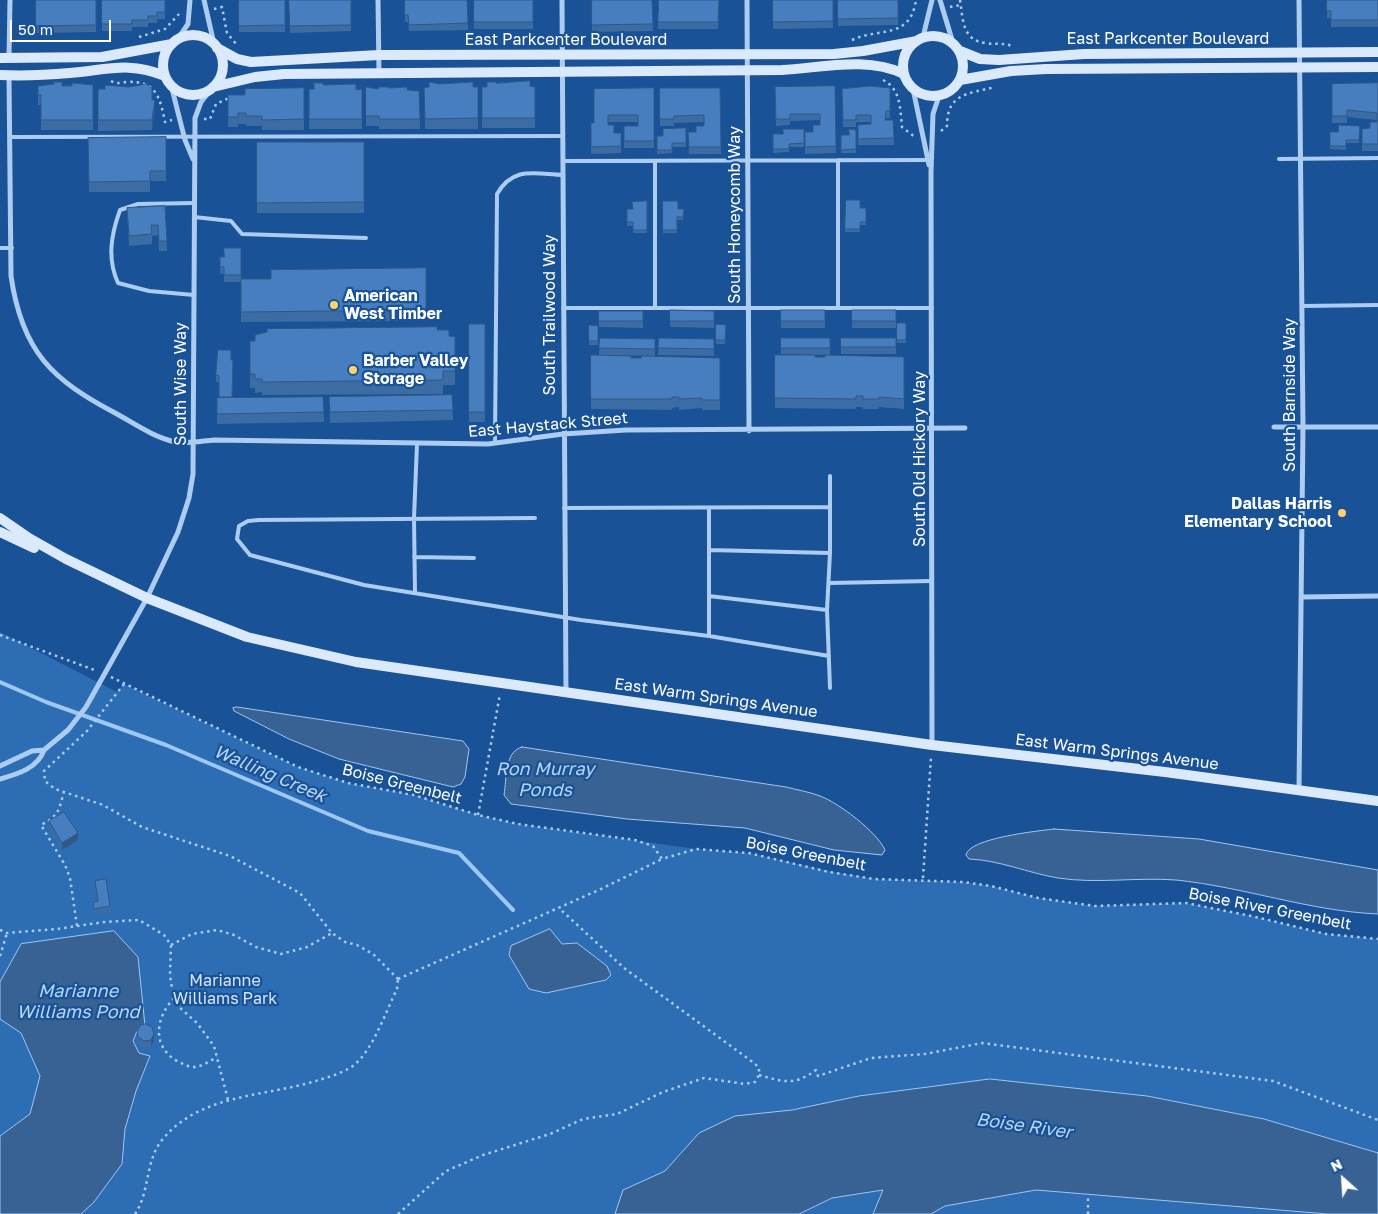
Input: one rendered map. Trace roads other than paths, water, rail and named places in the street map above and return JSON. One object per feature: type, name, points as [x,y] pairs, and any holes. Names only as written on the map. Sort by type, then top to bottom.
[{"type":"street","points":[[10,0],[5,58],[102,57],[174,42],[194,35],[203,37],[216,46]]},
{"type":"street","points":[[190,0],[188,24],[174,42],[164,60],[165,76],[171,85],[177,90],[192,94],[206,91],[213,87],[222,69],[223,62],[216,46],[204,0]]},
{"type":"street","points":[[378,0],[379,73]]},
{"type":"street","name":"South Trailwood Way","points":[[562,0],[563,434],[566,691]]},
{"type":"street","name":"South Honeycomb Way","points":[[747,0],[749,431]]},
{"type":"street","points":[[932,0],[920,39],[907,51],[904,58],[904,74],[913,89],[930,96],[939,96],[955,88],[960,80],[963,60],[940,0]]},
{"type":"street","name":"South Barnside Way","points":[[1299,0],[1303,427],[1299,789]]},
{"type":"street","points":[[920,39],[939,36],[957,47]]},
{"type":"street","name":"East Parkcenter Boulevard","points":[[216,46],[237,60],[252,62],[379,55],[834,54],[863,51],[920,39]]},
{"type":"street","name":"East Parkcenter Boulevard","points":[[957,47],[980,58],[999,60],[1084,54],[1378,52]]},
{"type":"street","name":"East Parkcenter Boulevard","points":[[213,87],[272,75],[746,70],[876,65],[890,67],[904,74]]},
{"type":"street","points":[[5,75],[70,73],[130,66],[148,69],[165,76]]},
{"type":"street","name":"East Parkcenter Boulevard","points":[[960,80],[1012,71],[1046,69],[1378,67]]},
{"type":"street","name":"East Haystack Street","points":[[5,75],[10,138],[11,276],[20,318],[40,356],[54,374],[88,399],[150,432],[176,442],[214,440],[417,444],[495,443],[563,434],[626,430],[933,430],[965,428]]},
{"type":"street","name":"South Wise Way","points":[[171,85],[184,137],[194,162]]},
{"type":"street","name":"South Wise Way","points":[[0,779],[33,766],[41,759],[44,750],[68,730],[78,718],[102,680],[146,598],[178,532],[189,498],[193,474],[194,442],[194,162],[196,118],[200,102],[213,87]]},
{"type":"street","name":"South Old Hickory Way","points":[[913,89],[931,172]]},
{"type":"street","name":"South Old Hickory Way","points":[[932,745],[933,430],[931,172],[933,114],[939,96]]},
{"type":"street","points":[[1274,427],[1378,427]]},
{"type":"street","name":"East Warm Springs Avenue","points":[[0,518],[28,538],[66,559],[146,598],[247,637],[356,662],[932,745],[1299,789],[1378,801]]},
{"type":"street","name":"East Warm Springs Avenue","points":[[0,532],[28,546],[66,559]]},
{"type":"street","points":[[1302,596],[1378,596]]},
{"type":"street","points":[[0,766],[32,751],[44,750]]},
{"type":"lane","points":[[10,138],[563,136]]},
{"type":"lane","points":[[1279,159],[1378,158]]},
{"type":"lane","points":[[838,160],[838,308]]},
{"type":"lane","points":[[563,161],[928,160]]},
{"type":"lane","points":[[655,161],[655,308]]},
{"type":"lane","points":[[495,443],[497,194],[504,182],[516,174],[563,175]]},
{"type":"lane","points":[[194,202],[138,204],[120,210],[111,233],[112,270],[118,284],[149,291],[194,296]]},
{"type":"lane","points":[[194,217],[231,221],[242,234],[366,238]]},
{"type":"lane","points":[[0,248],[12,248]]},
{"type":"lane","points":[[1302,306],[1378,305]]},
{"type":"lane","points":[[563,308],[932,308]]},
{"type":"lane","points":[[415,593],[414,518],[417,444]]},
{"type":"lane","points":[[830,476],[830,583],[827,610],[830,688]]},
{"type":"lane","points":[[564,508],[830,507]]},
{"type":"lane","points":[[709,508],[709,636]]},
{"type":"lane","points":[[535,518],[259,520],[248,521],[239,526],[236,531],[237,539],[250,555],[364,585],[565,617],[709,636],[829,656]]},
{"type":"lane","points":[[709,550],[830,553]]},
{"type":"lane","points":[[414,557],[474,558]]},
{"type":"lane","points":[[830,583],[933,581]]},
{"type":"lane","points":[[709,596],[827,610]]},
{"type":"water","name":"Ron Murray Ponds","points":[[237,707],[463,741],[469,749],[465,777],[461,784],[453,787],[339,759],[289,739],[234,711],[233,708]]},
{"type":"water","name":"Ron Murray Ponds","points":[[522,747],[786,787],[812,793],[837,805],[857,819],[874,835],[885,850],[882,855],[834,850],[745,828],[627,819],[511,804],[504,795],[507,766],[512,754]]},
{"type":"water","points":[[1054,829],[1199,839],[1378,870],[1378,914],[1302,904],[1201,883],[1176,880],[1073,880],[1058,878],[991,862],[969,859],[966,855],[970,849],[991,840],[1005,836]]},
{"type":"water","points":[[550,929],[562,944],[577,943],[607,966],[611,975],[606,980],[546,993],[529,989],[509,955],[511,946]]},
{"type":"water","name":"Marianne Williams Pond","points":[[114,931],[138,957],[145,1026],[137,1031],[133,1041],[139,1053],[150,1056],[136,1091],[125,1129],[122,1164],[94,1202],[81,1214],[0,1214],[0,1136],[30,1114],[40,1076],[21,1033],[0,1019],[0,982],[21,944]]},
{"type":"water","name":"Boise River","points":[[990,1079],[1147,1096],[1264,1119],[1378,1153],[1378,1214],[1328,1214],[1036,1190],[945,1206],[931,1214],[873,1214],[883,1190],[832,1198],[799,1214],[615,1214],[623,1190],[665,1171],[699,1133],[735,1116],[792,1110],[859,1096]]},
{"type":"waterway","name":"Walling Creek","points":[[0,682],[46,702],[166,745],[368,831],[459,853],[513,910]]},
{"type":"place","name":"American West Timber","points":[[334,305]]},
{"type":"place","name":"Barber Valley Storage","points":[[353,370]]},
{"type":"place","name":"Dallas Harris Elementary School","points":[[1342,513]]},
{"type":"park label","name":"Marianne Williams Park","points":[[225,990]]}]
